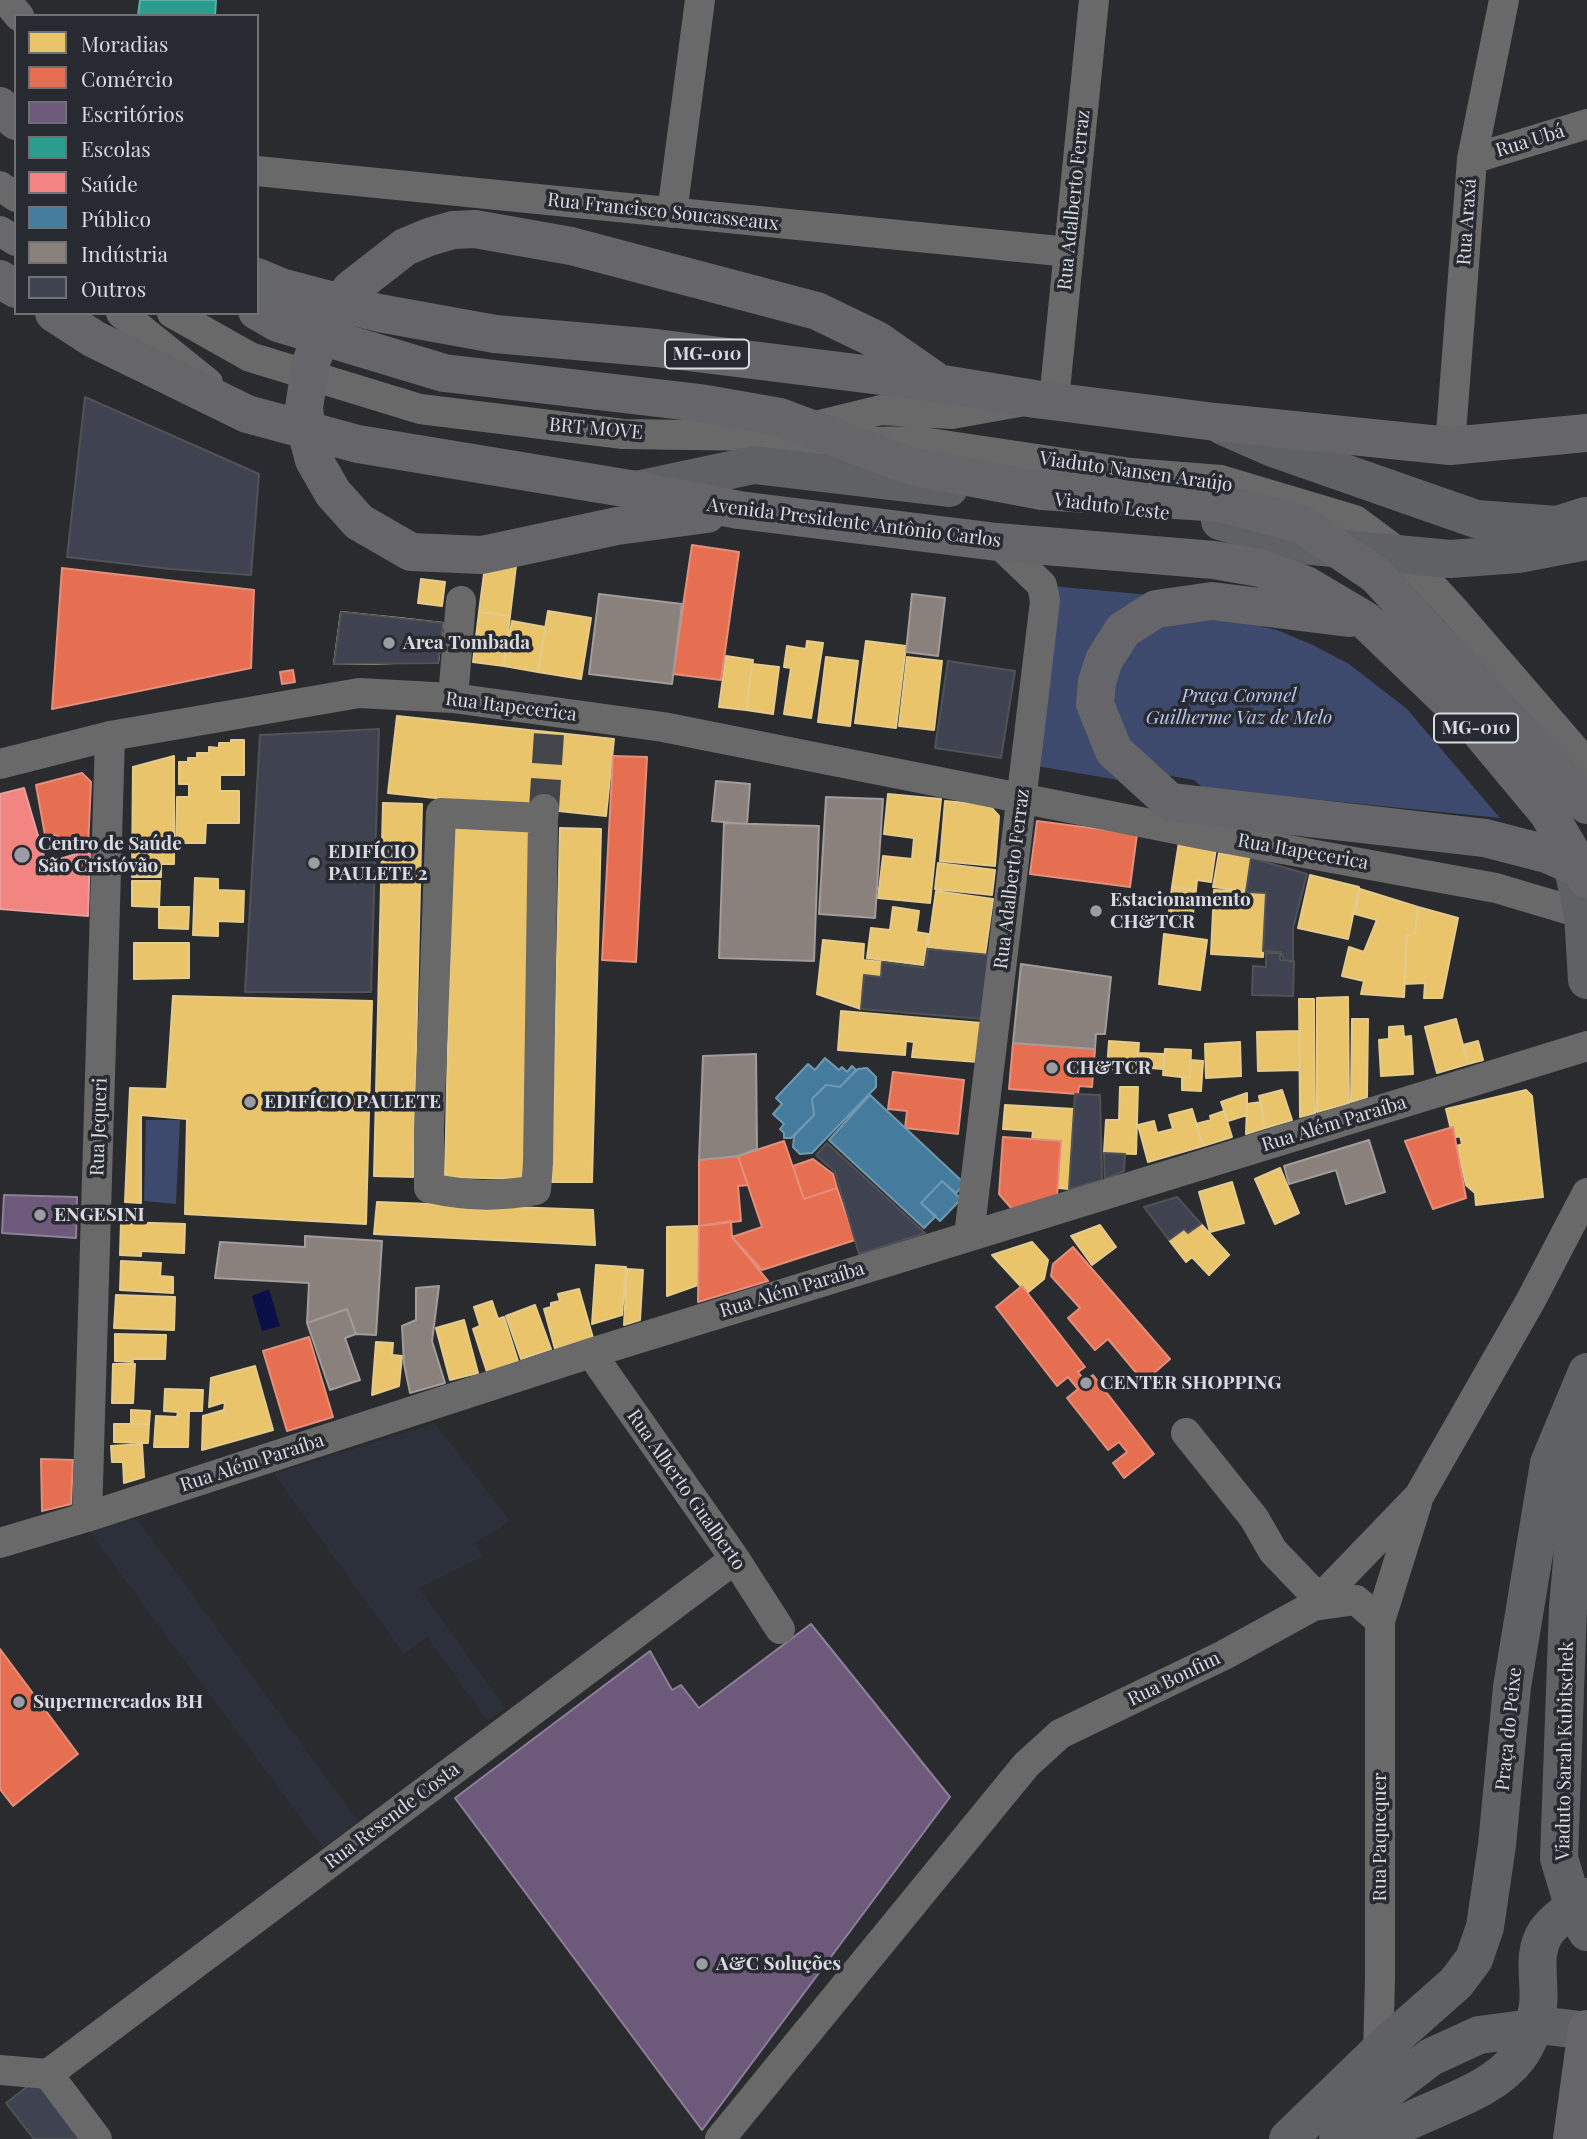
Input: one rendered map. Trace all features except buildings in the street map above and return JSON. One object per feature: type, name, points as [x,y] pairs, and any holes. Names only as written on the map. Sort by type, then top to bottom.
[{"type":"highway","points":[[0,104],[14,119]]},
{"type":"highway","points":[[739,510],[617,526],[482,555],[411,552],[359,522],[333,494],[313,460],[304,408],[311,362],[327,324],[351,289],[405,247],[453,230],[475,229],[570,246],[817,311],[877,340],[937,383]]},
{"type":"highway","name":"MG-010","points":[[259,278],[281,288],[379,313],[495,334],[656,348],[937,383],[1215,422]]},
{"type":"highway","name":"Avenida Presidente Antônio Carlos","points":[[57,315],[94,339],[247,414],[358,444],[636,490],[739,510],[997,542],[1214,560],[1260,568],[1306,585],[1364,620],[1478,729],[1548,813],[1581,879]]},
{"type":"highway","points":[[267,317],[444,373],[700,403],[780,417],[910,466],[937,472],[1042,491],[1221,503],[1301,524],[1376,575],[1587,805]]},
{"type":"highway","points":[[1215,422],[1450,446],[1587,433]]},
{"type":"highway","points":[[1301,545],[1384,582],[1422,608],[1524,706],[1587,774]]},
{"type":"highway","points":[[1364,620],[1212,601],[1156,609],[1123,630],[1104,660],[1097,682],[1096,704],[1114,751],[1170,802],[1485,838],[1548,854],[1581,879]]},
{"type":"highway","points":[[1572,2139],[1587,2030]]},
{"type":"main road","points":[[1215,422],[1273,449],[1476,519],[1557,525],[1587,516]]},
{"type":"main road","name":"Viaduto Leste","points":[[636,490],[756,451],[1223,521],[1301,545],[1450,559],[1518,554],[1587,541]]},
{"type":"main road","points":[[1581,879],[1587,979]]},
{"type":"main road","name":"Praça do Peixe","points":[[1288,2139],[1378,2052],[1456,1983],[1474,1959],[1485,1927],[1497,1845],[1512,1686],[1549,1463],[1587,1372]]},
{"type":"main road","name":"Viaduto Sarah Kubitschek","points":[[1587,1395],[1568,1607],[1559,1858],[1575,1912],[1587,1932]]},
{"type":"main road","points":[[1382,2139],[1406,2122],[1446,2105],[1503,2074],[1519,2057],[1530,2037],[1538,2005],[1537,1970],[1540,1947],[1546,1932],[1587,1897]]},
{"type":"main road","points":[[1338,2139],[1380,2096],[1431,2057],[1479,2035],[1547,2025],[1587,2030]]},
{"type":"street","points":[[6,0],[17,14]]},
{"type":"street","points":[[672,213],[700,0]]},
{"type":"street","name":"Rua Adalberto Ferraz","points":[[1044,399],[1069,252],[1094,0]]},
{"type":"street","name":"Rua Araxá","points":[[1450,446],[1472,159],[1504,0]]},
{"type":"street","name":"Rua Ubá","points":[[1472,159],[1587,124]]},
{"type":"street","name":"Rua Francisco Soucasseaux","points":[[259,171],[1069,252]]},
{"type":"street","points":[[123,315],[247,414]]},
{"type":"street","name":"BRT MOVE","points":[[176,315],[250,357],[420,409],[756,451],[819,425],[881,410],[952,414],[1044,399]]},
{"type":"street","name":"Viaduto Nansen Araújo","points":[[756,451],[916,441],[1131,473],[1221,480],[1355,520],[1406,558],[1587,764]]},
{"type":"street","name":"Rua Adalberto Ferraz","points":[[969,1236],[1045,601],[1042,585],[997,542]]},
{"type":"street","points":[[453,698],[461,601]]},
{"type":"street","name":"Rua Itapecerica","points":[[0,764],[110,736],[359,693],[453,698],[549,722],[663,727],[1201,834],[1496,888],[1581,879]]},
{"type":"street","name":"Rua Jequeri","points":[[88,1517],[110,736]]},
{"type":"street","name":"Rua Itapecerica","points":[[1021,797],[1051,793],[1170,802]]},
{"type":"street","points":[[441,813],[544,814],[536,1190],[508,1195],[462,1195],[429,1188],[441,813]]},
{"type":"street","name":"Rua Além Paraíba","points":[[0,1542],[88,1517],[591,1353],[1587,1046]]},
{"type":"street","name":"Rua Bonfim","points":[[720,2139],[1026,1765],[1060,1734],[1224,1655],[1316,1603],[1419,1496],[1531,1300],[1587,1193]]},
{"type":"street","name":"Rua Alberto Gualberto","points":[[591,1353],[735,1559],[780,1629]]},
{"type":"street","points":[[1186,1433],[1254,1518],[1273,1551],[1316,1603],[1356,1600],[1380,1621]]},
{"type":"street","name":"Rua Paquequer","points":[[1378,2052],[1380,1621],[1419,1496]]},
{"type":"street","name":"Rua Resende Costa","points":[[48,2074],[735,1559]]},
{"type":"street","points":[[0,2070],[48,2074],[91,2135]]},
{"type":"shaded area","points":[[269,1289],[280,1326],[262,1331],[252,1296]]},
{"type":"shaded area","points":[[435,1423],[509,1520],[474,1543],[483,1556],[419,1588],[505,1708],[488,1721],[427,1637],[404,1654],[274,1474]]},
{"type":"shaded area","points":[[136,1518],[358,1821],[323,1848],[89,1531]]},
{"type":"green space","points":[[1052,586],[1150,595],[1099,641],[1118,780],[1031,765]]},
{"type":"green space","name":"Praça Coronel Guilherme Vaz de Melo","points":[[1168,619],[1239,621],[1277,630],[1349,664],[1407,709],[1500,818],[1203,788],[1194,780],[1154,773],[1116,732],[1108,678],[1118,653]]},
{"type":"green space","points":[[146,1120],[180,1120],[176,1204],[144,1201]]},
{"type":"tunnel","points":[[544,809],[549,733]]},
{"type":"place","name":"Area Tombada","points":[[389,643]]},
{"type":"place","name":"Centro de Saúde São Cristóvão","points":[[22,855]]},
{"type":"place","name":"EDIFÍCIO PAULETE 2","points":[[314,863]]},
{"type":"place","name":"Estacionamento CH&TCR","points":[[1096,911]]},
{"type":"place","name":"CH&TCR","points":[[1052,1068]]},
{"type":"place","name":"EDIFÍCIO PAULETE","points":[[250,1102]]},
{"type":"place","name":"ENGESINI","points":[[40,1215]]},
{"type":"place","name":"CENTER SHOPPING","points":[[1086,1383]]},
{"type":"place","name":"Supermercados BH","points":[[19,1702]]},
{"type":"place","name":"A&C Soluções","points":[[702,1964]]}]
